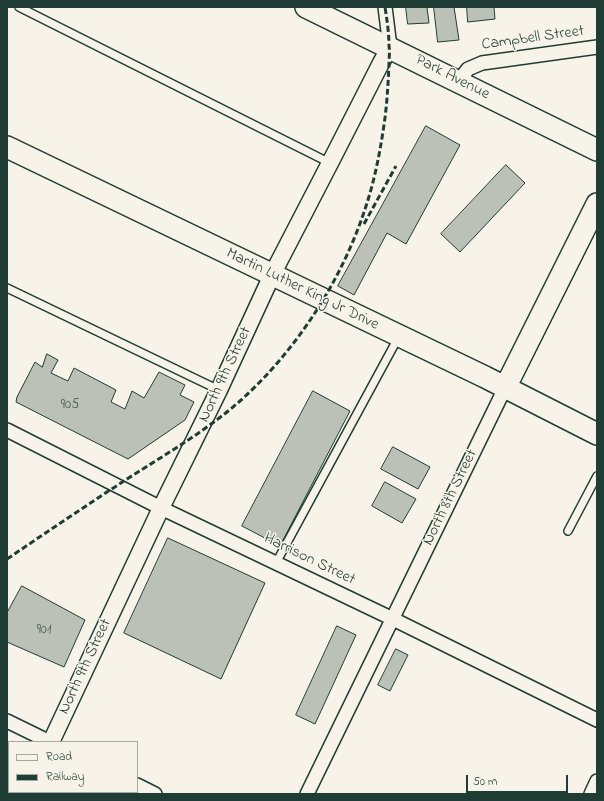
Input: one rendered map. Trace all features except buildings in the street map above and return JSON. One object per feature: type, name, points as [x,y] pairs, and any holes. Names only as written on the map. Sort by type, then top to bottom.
[{"type":"main road","name":"Park Avenue","points":[[306,7],[597,150]]},
{"type":"main road","name":"Martin Luther King Jr Drive","points":[[7,147],[399,336],[597,434]]},
{"type":"main road","name":"North 8th Street","points":[[505,388],[597,204]]},
{"type":"street","points":[[385,7],[390,47]]},
{"type":"street","name":"North 9th Street","points":[[50,741],[161,508],[219,390],[272,275],[390,47]]},
{"type":"street","name":"Campbell Street","points":[[458,82],[468,69],[482,62],[597,47]]},
{"type":"street","name":"North 8th Street","points":[[307,794],[505,388]]},
{"type":"street","name":"Harrison Street","points":[[7,430],[161,508],[393,619],[597,720]]},
{"type":"street","points":[[7,721],[48,741]]},
{"type":"street","points":[[591,794],[597,781]]},
{"type":"street","points":[[138,786],[155,794]]},
{"type":"lane","points":[[19,7],[330,164]]},
{"type":"lane","points":[[7,288],[219,390]]},
{"type":"lane","points":[[276,563],[399,336]]},
{"type":"lane","points":[[568,531],[597,476]]},
{"type":"railway","points":[[7,559],[185,442],[227,412],[261,381],[300,335],[317,310],[346,258],[367,203],[375,174],[384,125],[388,87],[389,50],[385,7]]},
{"type":"railway","points":[[364,224],[396,166]]}]
